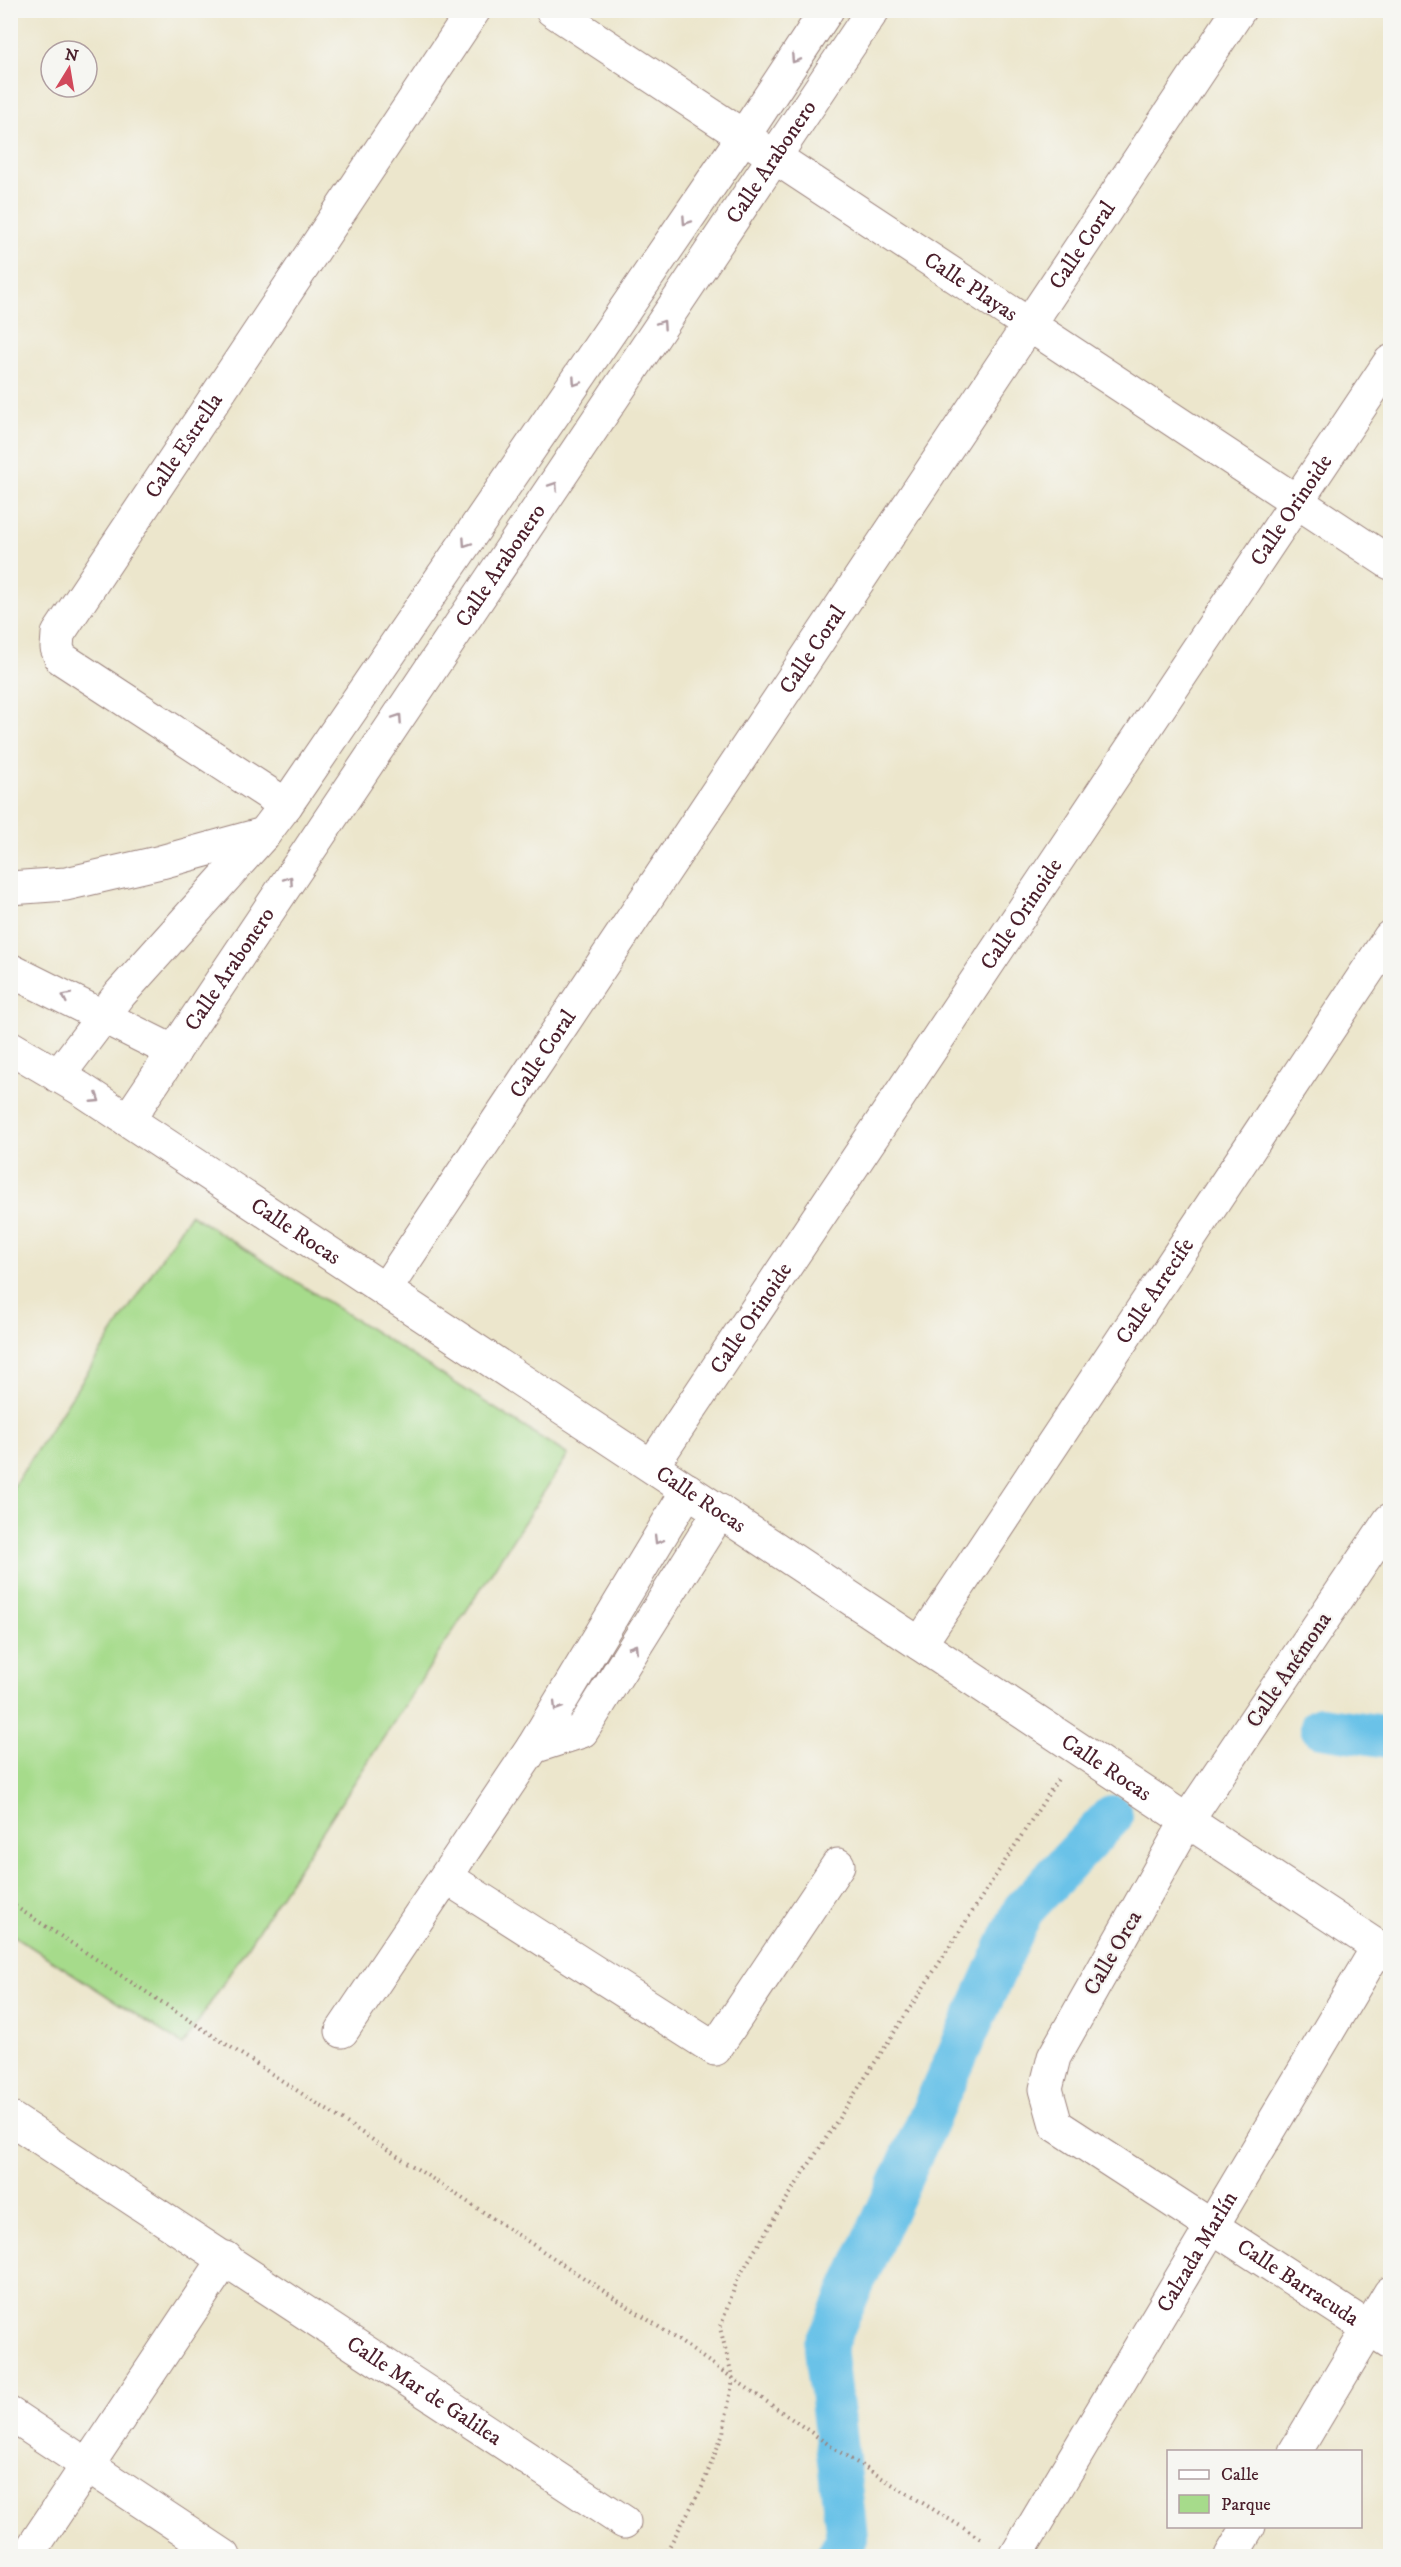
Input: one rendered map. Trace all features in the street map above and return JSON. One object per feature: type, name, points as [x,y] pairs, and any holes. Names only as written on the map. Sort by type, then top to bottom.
[{"type":"street","name":"Calle Estrella","points":[[286,805],[61,658],[57,648],[58,634],[474,10]]},
{"type":"street","name":"Calle Playas","points":[[552,10],[1390,563]]},
{"type":"street","name":"Calle Arabonero","points":[[58,1076],[120,994],[264,834],[286,805],[743,137],[827,10]]},
{"type":"street","name":"Calle Arabonero","points":[[128,1120],[873,10]]},
{"type":"street","name":"Calle Coral","points":[[385,1290],[1239,10]]},
{"type":"street","name":"Calle Orinoide","points":[[652,1466],[1390,362]]},
{"type":"street","points":[[10,888],[66,884],[161,862],[264,834]]},
{"type":"street","name":"Calle Arrecife","points":[[920,1644],[1390,937]]},
{"type":"street","points":[[10,970],[174,1052]]},
{"type":"street","name":"Calle Rocas","points":[[10,1047],[128,1120],[1384,1951]]},
{"type":"street","points":[[342,2031],[533,1747],[688,1490]]},
{"type":"street","points":[[533,1747],[582,1731],[720,1512]]},
{"type":"street","name":"Calle Anémona","points":[[1187,1821],[1390,1520]]},
{"type":"street","name":"Calle Orca","points":[[1047,2089],[1054,2056],[1187,1821]]},
{"type":"street","points":[[446,1877],[715,2049],[838,1865]]},
{"type":"street","name":"Calzada Marlín","points":[[1003,2550],[1212,2226],[1384,1951]]},
{"type":"street","name":"Calle Barracuda","points":[[1047,2089],[1056,2125],[1380,2335]]},
{"type":"street","name":"Calle Mar de Galilea","points":[[10,2118],[624,2522]]},
{"type":"street","points":[[27,2556],[226,2258]]},
{"type":"street","points":[[1296,2450],[1380,2335],[1390,2293]]},
{"type":"street","points":[[10,2414],[224,2556]]},
{"type":"street","points":[[1231,2556],[1248,2528]]},
{"type":"path","points":[[664,2556],[702,2487],[723,2433],[733,2379],[720,2328],[738,2278],[783,2204],[1078,1748]]},
{"type":"path","points":[[10,1902],[624,2303],[838,2451],[1003,2550]]},
{"type":"green space","points":[[190,1214],[568,1455],[183,2045],[11,1934],[11,1490]]},
{"type":"waterway","points":[[1321,1727],[1390,1737]]},
{"type":"waterway","points":[[837,2556],[847,2538],[825,2347],[1023,1910],[1112,1816]]}]
